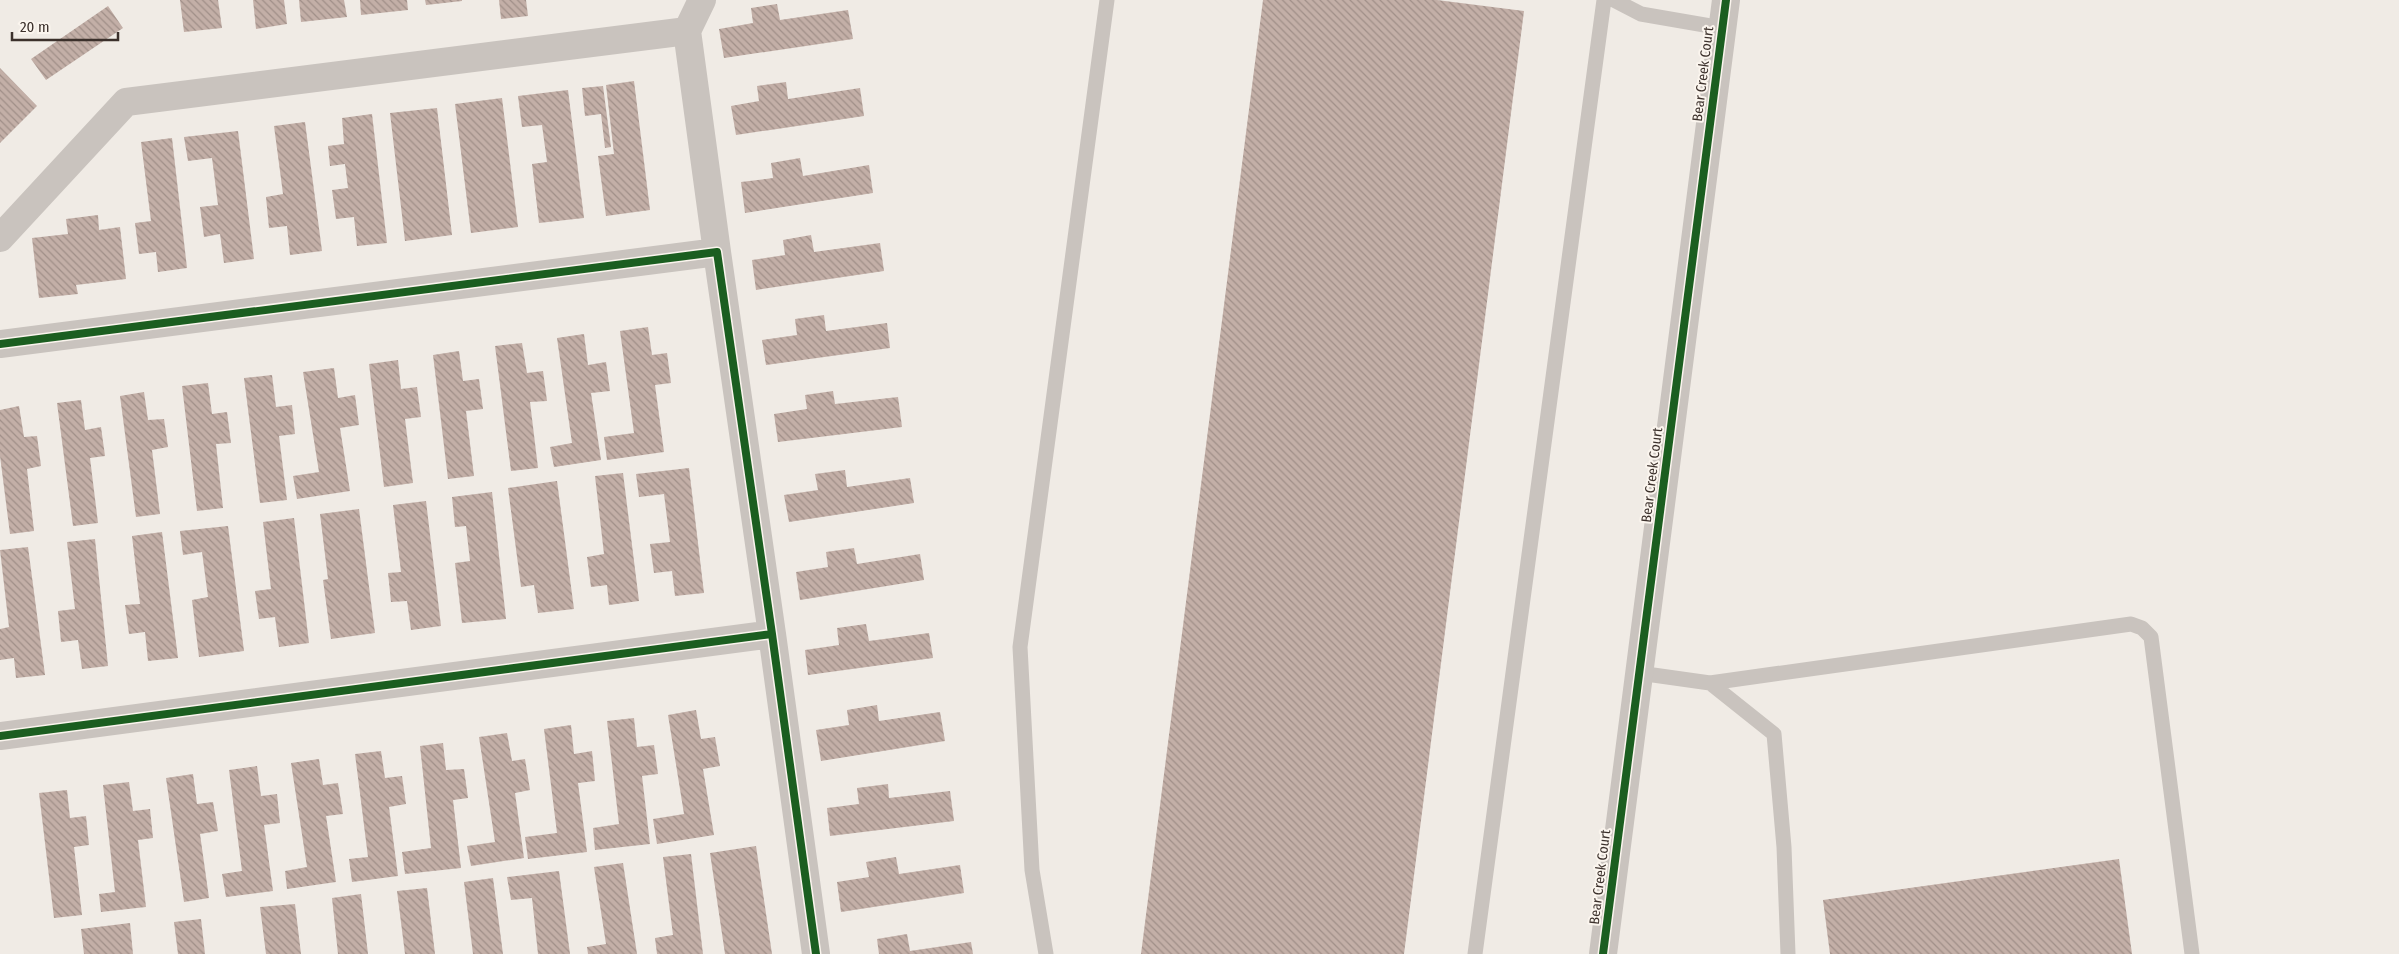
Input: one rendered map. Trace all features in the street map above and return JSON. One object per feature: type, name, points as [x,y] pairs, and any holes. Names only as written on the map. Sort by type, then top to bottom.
[{"type":"street","points":[[702,0],[688,31],[717,252],[816,954]]},
{"type":"street","name":"Bear Creek Court","points":[[1603,954],[1726,0]]},
{"type":"street","points":[[0,238],[126,102],[688,31]]},
{"type":"street","points":[[0,344],[717,252]]},
{"type":"street","points":[[0,736],[772,634]]},
{"type":"lane","points":[[1046,954],[1032,870],[1020,647],[1107,0]]},
{"type":"lane","points":[[1475,954],[1604,0]]},
{"type":"lane","points":[[1614,0],[1641,14],[1722,28]]},
{"type":"lane","points":[[1639,673],[1710,683],[2131,624],[2142,628],[2151,637],[2192,954]]},
{"type":"lane","points":[[1710,683],[1774,734],[1784,847],[1788,954]]},
{"type":"building","points":[[180,0],[218,0],[222,28],[184,32]]},
{"type":"building","points":[[253,0],[284,0],[287,24],[256,29]]},
{"type":"building","points":[[299,0],[344,0],[347,17],[301,22]]},
{"type":"building","points":[[360,0],[407,0],[408,10],[361,15]]},
{"type":"building","points":[[425,0],[462,0],[462,1],[426,5]]},
{"type":"building","points":[[499,0],[526,0],[528,16],[501,19]]},
{"type":"building","points":[[1263,0],[1437,0],[1524,11],[1404,954],[1141,954]]},
{"type":"building","points":[[777,4],[780,20],[848,10],[853,39],[724,58],[719,29],[753,23],[751,8]]},
{"type":"building","points":[[108,6],[123,28],[46,80],[31,59]]},
{"type":"building","points":[[0,68],[37,106],[0,143]]},
{"type":"building","points":[[634,81],[650,210],[606,216],[598,156],[614,154],[606,85]]},
{"type":"building","points":[[786,82],[788,99],[860,88],[864,116],[736,135],[731,106],[759,101],[757,86]]},
{"type":"building","points":[[603,86],[611,147],[605,148],[601,114],[585,116],[582,88]]},
{"type":"building","points":[[568,90],[584,218],[539,223],[532,164],[547,162],[542,125],[522,127],[518,96]]},
{"type":"building","points":[[502,98],[518,227],[471,233],[455,104]]},
{"type":"building","points":[[437,108],[452,235],[405,241],[390,113]]},
{"type":"building","points":[[372,114],[387,243],[357,246],[354,217],[336,219],[332,190],[348,188],[345,164],[330,166],[328,146],[344,144],[342,118]]},
{"type":"building","points":[[305,122],[322,251],[290,255],[287,226],[269,228],[266,197],[283,194],[274,126]]},
{"type":"building","points":[[238,131],[254,259],[224,263],[220,234],[204,237],[200,207],[218,205],[212,158],[188,161],[184,137]]},
{"type":"building","points":[[172,138],[187,268],[158,272],[156,252],[139,254],[135,223],[151,221],[141,142]]},
{"type":"building","points":[[800,158],[803,176],[869,165],[873,193],[745,213],[741,182],[773,178],[771,163]]},
{"type":"building","points":[[98,215],[99,230],[120,227],[126,279],[76,285],[78,294],[39,298],[32,238],[68,234],[66,219]]},
{"type":"building","points":[[811,235],[814,252],[880,243],[884,271],[756,290],[752,260],[785,255],[783,240]]},
{"type":"building","points":[[824,315],[826,331],[887,323],[890,348],[766,365],[762,340],[797,335],[795,319]]},
{"type":"building","points":[[648,327],[652,355],[667,353],[671,383],[655,385],[664,452],[607,460],[604,437],[634,433],[620,331]]},
{"type":"building","points":[[584,334],[588,365],[606,362],[610,391],[591,393],[601,460],[554,467],[550,447],[572,443],[557,338]]},
{"type":"building","points":[[522,343],[527,373],[543,371],[547,401],[530,402],[538,468],[511,471],[495,346]]},
{"type":"building","points":[[459,351],[463,381],[479,379],[483,409],[466,411],[474,476],[448,479],[433,355]]},
{"type":"building","points":[[398,360],[401,389],[417,387],[421,417],[405,419],[413,483],[384,487],[369,364]]},
{"type":"building","points":[[334,368],[338,398],[355,395],[359,425],[340,428],[350,491],[297,499],[293,476],[319,472],[303,372]]},
{"type":"building","points":[[272,375],[276,407],[292,405],[295,434],[279,436],[287,500],[260,503],[244,378]]},
{"type":"building","points":[[208,383],[212,414],[227,412],[231,443],[216,444],[223,508],[197,511],[182,386]]},
{"type":"building","points":[[833,391],[835,404],[898,397],[902,427],[778,442],[774,414],[807,409],[805,395]]},
{"type":"building","points":[[144,392],[148,420],[164,419],[168,447],[152,450],[160,514],[136,517],[120,396]]},
{"type":"building","points":[[81,400],[85,430],[101,427],[105,456],[90,458],[98,523],[73,526],[57,403]]},
{"type":"building","points":[[19,406],[24,437],[37,436],[41,466],[27,469],[34,531],[10,534],[0,456],[0,410]]},
{"type":"building","points":[[689,468],[704,593],[675,596],[672,571],[654,573],[650,544],[670,542],[664,494],[639,497],[636,474]]},
{"type":"building","points":[[845,470],[847,487],[910,478],[914,503],[789,522],[784,495],[818,490],[815,474]]},
{"type":"building","points":[[623,473],[639,601],[609,605],[607,585],[591,587],[587,557],[604,554],[595,476]]},
{"type":"building","points":[[557,481],[574,609],[538,613],[534,585],[521,587],[508,488]]},
{"type":"building","points":[[492,492],[506,619],[462,623],[455,563],[470,561],[466,526],[455,527],[452,497]]},
{"type":"building","points":[[426,501],[441,626],[411,630],[407,601],[391,602],[388,573],[401,572],[393,505]]},
{"type":"building","points":[[359,509],[375,633],[331,639],[323,580],[328,579],[320,514]]},
{"type":"building","points":[[294,518],[309,643],[279,647],[275,617],[259,619],[255,591],[271,589],[263,522]]},
{"type":"building","points":[[228,526],[244,651],[199,657],[192,600],[208,597],[202,552],[183,555],[180,531]]},
{"type":"building","points":[[162,532],[178,658],[148,661],[145,632],[129,634],[125,605],[140,604],[132,536]]},
{"type":"building","points":[[95,539],[108,666],[82,669],[78,640],[61,642],[58,611],[75,609],[67,542]]},
{"type":"building","points":[[28,547],[45,675],[16,678],[14,658],[0,660],[0,629],[9,627],[0,550]]},
{"type":"building","points":[[854,548],[857,564],[920,554],[924,580],[800,600],[796,572],[828,567],[826,552]]},
{"type":"building","points":[[866,624],[869,641],[929,633],[933,658],[808,675],[805,650],[839,645],[837,628]]},
{"type":"building","points":[[877,705],[879,721],[940,712],[945,741],[821,761],[816,730],[849,725],[847,710]]},
{"type":"building","points":[[696,710],[701,739],[715,737],[720,766],[703,769],[714,835],[657,844],[653,819],[684,814],[668,715]]},
{"type":"building","points":[[634,718],[637,747],[654,745],[658,774],[642,776],[650,844],[595,850],[593,828],[619,824],[607,721]]},
{"type":"building","points":[[571,725],[574,754],[592,751],[595,781],[578,783],[587,852],[528,859],[525,837],[557,833],[544,729]]},
{"type":"building","points":[[507,733],[512,761],[525,759],[530,790],[515,793],[524,858],[471,866],[467,846],[495,842],[479,737]]},
{"type":"building","points":[[443,743],[446,770],[464,769],[468,798],[453,800],[461,868],[405,874],[402,852],[431,848],[420,746]]},
{"type":"building","points":[[381,751],[385,778],[402,776],[406,804],[389,807],[398,876],[352,882],[349,859],[368,857],[355,754]]},
{"type":"building","points":[[319,759],[323,785],[338,783],[343,814],[326,816],[336,882],[287,889],[285,871],[307,867],[291,763]]},
{"type":"building","points":[[257,766],[261,796],[277,794],[280,823],[264,825],[273,891],[226,897],[222,874],[242,871],[229,770]]},
{"type":"building","points":[[193,774],[197,804],[213,802],[218,831],[200,834],[209,898],[184,902],[166,778]]},
{"type":"building","points":[[129,782],[133,811],[150,809],[153,838],[138,840],[146,907],[101,912],[99,894],[115,892],[103,785]]},
{"type":"building","points":[[888,784],[889,798],[950,791],[954,821],[830,836],[827,808],[859,804],[857,788]]},
{"type":"building","points":[[67,790],[70,818],[86,816],[89,845],[74,847],[82,915],[54,918],[39,793]]},
{"type":"building","points":[[756,846],[772,954],[725,954],[710,853]]},
{"type":"building","points":[[691,854],[703,954],[657,954],[655,938],[673,935],[663,857]]},
{"type":"building","points":[[896,857],[899,874],[960,865],[964,893],[841,912],[837,882],[869,877],[866,862]]},
{"type":"building","points":[[2119,859],[2132,954],[1830,954],[1823,900]]},
{"type":"building","points":[[623,863],[637,954],[588,954],[587,947],[606,944],[594,867]]},
{"type":"building","points":[[559,871],[570,954],[538,954],[532,898],[511,900],[507,877]]},
{"type":"building","points":[[493,878],[503,954],[473,954],[464,882]]},
{"type":"building","points":[[427,888],[435,954],[405,954],[397,891]]},
{"type":"building","points":[[361,894],[368,954],[338,954],[332,898]]},
{"type":"building","points":[[295,904],[301,954],[266,954],[260,907]]},
{"type":"building","points":[[201,919],[205,954],[178,954],[174,922]]},
{"type":"building","points":[[130,923],[133,954],[84,954],[81,929]]},
{"type":"building","points":[[907,934],[910,951],[971,942],[973,954],[879,954],[877,939]]},
{"type":"cycle path","points":[[1603,954],[1726,0]]},
{"type":"cycle path","points":[[0,344],[717,252],[772,634]]},
{"type":"cycle path","points":[[0,736],[772,634],[816,954]]}]
